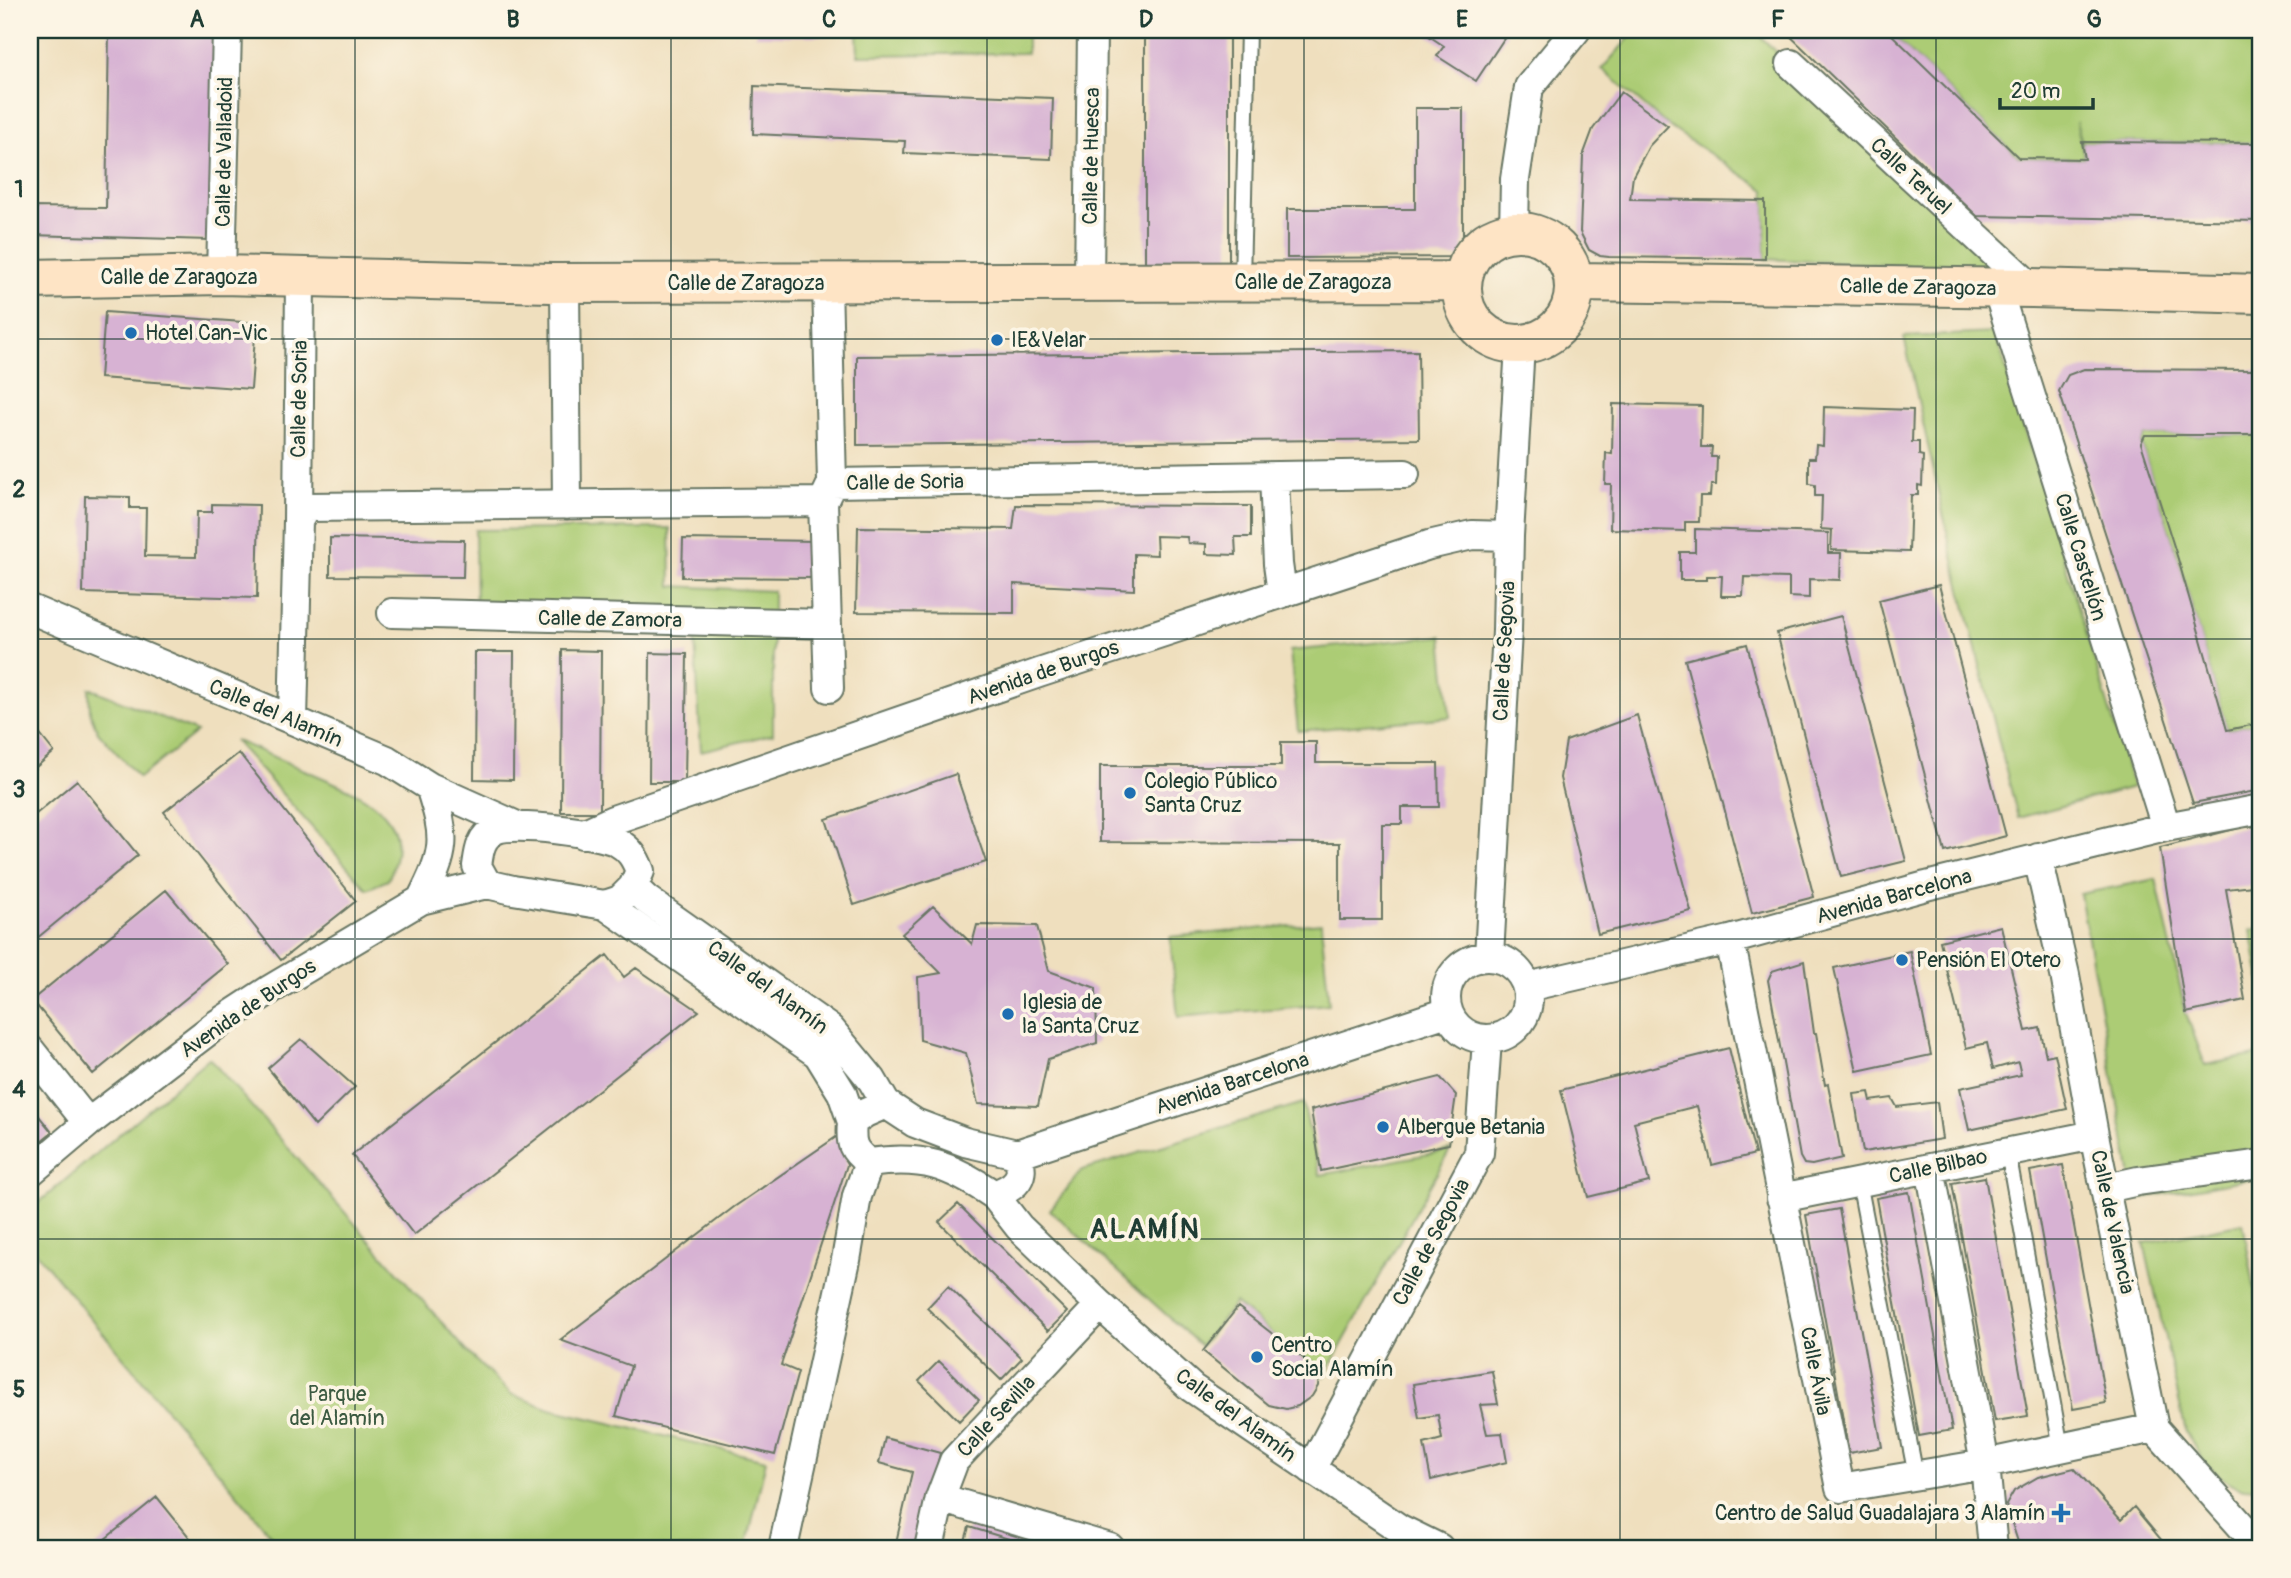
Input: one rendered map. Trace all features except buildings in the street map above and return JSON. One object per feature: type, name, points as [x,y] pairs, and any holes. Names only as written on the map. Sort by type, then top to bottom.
[{"type":"street","name":"Calle de Valladoid","points":[[221,275],[228,30]]},
{"type":"street","name":"Calle de Huesca","points":[[1090,282],[1092,30]]},
{"type":"street","points":[[1514,232],[1515,178],[1529,87],[1575,30]]},
{"type":"street","name":"Calle Teruel","points":[[1791,64],[2014,288]]},
{"type":"street","points":[[1514,232],[1535,234],[1555,245],[1568,262],[1575,282],[1573,305],[1562,326],[1543,340],[1520,345],[1497,341],[1476,327],[1464,305],[1462,281],[1468,263],[1479,247],[1496,236],[1514,232]]},
{"type":"street","name":"Calle de Zaragoza","points":[[30,279],[221,275],[565,283],[1462,281]]},
{"type":"street","name":"Calle de Soria","points":[[293,720],[300,277]]},
{"type":"street","name":"Calle de Zaragoza","points":[[1575,282],[2261,294]]},
{"type":"street","points":[[565,283],[567,505]]},
{"type":"street","points":[[827,283],[829,688]]},
{"type":"street","name":"Calle Castellón","points":[[2014,288],[2165,827]]},
{"type":"street","name":"Calle de Segovia","points":[[1489,956],[1520,345]]},
{"type":"street","name":"Calle de Soria","points":[[298,521],[306,507],[567,505],[828,493],[1405,474]]},
{"type":"street","points":[[1274,477],[1282,593]]},
{"type":"street","name":"Avenida de Burgos","points":[[583,834],[613,820],[1039,673],[1429,545],[1472,535],[1509,536]]},
{"type":"street","name":"Calle del Alamín","points":[[30,609],[387,760],[430,787],[517,826]]},
{"type":"street","name":"Calle de Zamora","points":[[392,613],[827,624]]},
{"type":"street","points":[[421,900],[442,852],[442,822],[430,787]]},
{"type":"street","name":"Avenida Barcelona","points":[[1527,987],[1730,940],[2165,827],[2261,809]]},
{"type":"street","points":[[517,826],[583,834],[617,842],[634,854],[640,871],[633,887],[620,900],[606,905],[487,884],[477,866],[480,843],[495,830],[517,826]]},
{"type":"street","name":"Calle de Valencia","points":[[2038,858],[2064,975],[2154,1427]]},
{"type":"street","name":"Avenida de Burgos","points":[[30,1172],[88,1123],[216,1025],[271,989],[421,900],[487,884]]},
{"type":"street","name":"Calle del Alamín","points":[[633,887],[647,900],[830,1029],[872,1080],[886,1104]]},
{"type":"street","name":"Calle del Alamín","points":[[606,905],[818,1054],[842,1093],[852,1122],[851,1138],[856,1153],[869,1163]]},
{"type":"street","name":"Calle Ávila","points":[[1730,940],[1840,1488],[1985,1464],[2154,1427]]},
{"type":"street","points":[[1489,956],[1505,961],[1521,974],[1527,987],[1529,1001],[1526,1015],[1519,1026],[1501,1038],[1487,1040],[1469,1036],[1458,1029],[1447,1012],[1446,990],[1453,974],[1473,959],[1489,956]]},
{"type":"street","name":"Avenida Barcelona","points":[[1017,1154],[1447,1012]]},
{"type":"street","name":"Calle de Segovia","points":[[1311,1469],[1479,1153],[1487,1040]]},
{"type":"street","points":[[30,1050],[88,1123]]},
{"type":"street","points":[[783,1548],[846,1260],[857,1196],[869,1163],[895,1159],[947,1167],[994,1195],[1006,1191],[1019,1180],[1022,1166],[1017,1154],[965,1142],[915,1124],[886,1104],[864,1113],[852,1122]]},
{"type":"street","name":"Calle Bilbao","points":[[1781,1198],[2094,1135]]},
{"type":"street","points":[[2107,1188],[2138,1181],[2261,1164]]},
{"type":"street","points":[[1930,1168],[1985,1464],[1993,1548]]},
{"type":"street","name":"Calle del Alamín","points":[[994,1195],[1019,1227],[1192,1388],[1401,1529],[1439,1548]]},
{"type":"street","name":"Calle Sevilla","points":[[929,1548],[940,1498],[954,1461],[1100,1305]]},
{"type":"street","points":[[2154,1427],[2251,1523],[2261,1548]]},
{"type":"street","points":[[940,1498],[1110,1548]]},
{"type":"lane","points":[[1241,282],[1248,30]]},
{"type":"lane","points":[[2008,1152],[2061,1448]]},
{"type":"lane","points":[[1859,1182],[1916,1476]]},
{"type":"green space","points":[[857,30],[1027,30],[1027,53],[858,55]]},
{"type":"green space","points":[[1636,30],[1753,30],[2013,271],[1765,259],[1765,190],[1668,126],[1602,69]]},
{"type":"green space","points":[[1887,30],[2245,30],[2261,46],[2261,143],[2082,142],[2076,122],[2085,159],[2019,158]]},
{"type":"green space","points":[[1995,333],[2133,787],[2018,818],[1950,545],[1904,337]]},
{"type":"green space","points":[[2145,435],[2261,435],[2261,723],[2227,730],[2178,559],[2141,443]]},
{"type":"green space","points":[[670,528],[671,586],[773,591],[773,734],[701,751],[694,620],[476,620],[475,530]]},
{"type":"green space","points":[[1442,636],[1450,717],[1298,731],[1290,651]]},
{"type":"green space","points":[[89,688],[197,732],[139,778],[98,732],[90,713]]},
{"type":"green space","points":[[234,740],[350,790],[381,810],[391,823],[396,839],[396,858],[388,880],[367,889]]},
{"type":"green space","points":[[2156,879],[2186,1013],[2205,1065],[2261,1054],[2261,1177],[2135,1199],[2080,894]]},
{"type":"green space","points":[[1321,923],[1329,1004],[1178,1017],[1170,937]]},
{"type":"green space","points":[[2261,928],[2261,984],[2251,930]]},
{"type":"green space","name":"Parque del Alamín","points":[[209,1058],[473,1358],[511,1394],[550,1409],[766,1460],[746,1548],[286,1548],[274,1539],[30,1245],[30,1210]]},
{"type":"green space","points":[[1303,1103],[1320,1175],[1450,1150],[1324,1377],[1235,1303],[1201,1346],[1050,1210],[1082,1170]]},
{"type":"green space","points":[[2243,1223],[2261,1326],[2261,1486],[2242,1489],[2220,1477],[2203,1460],[2186,1432],[2144,1243]]},
{"type":"place","name":"Hotel Can-Vic","points":[[131,333]]},
{"type":"place","name":"IE&Velar","points":[[997,340]]},
{"type":"place","name":"Colegio Público Santa Cruz","points":[[1130,793]]},
{"type":"place","name":"Pensión El Otero","points":[[1902,960]]},
{"type":"place","name":"Iglesia de la Santa Cruz","points":[[1008,1014]]},
{"type":"place","name":"Albergue Betania","points":[[1383,1127]]},
{"type":"place","name":"Centro Social Alamín","points":[[1257,1357]]},
{"type":"place","name":"Centro de Salud Guadalajara 3 Alamín","points":[[2061,1513]]},
{"type":"district","name":"ALAMÍN","points":[[1145,1228]]}]
